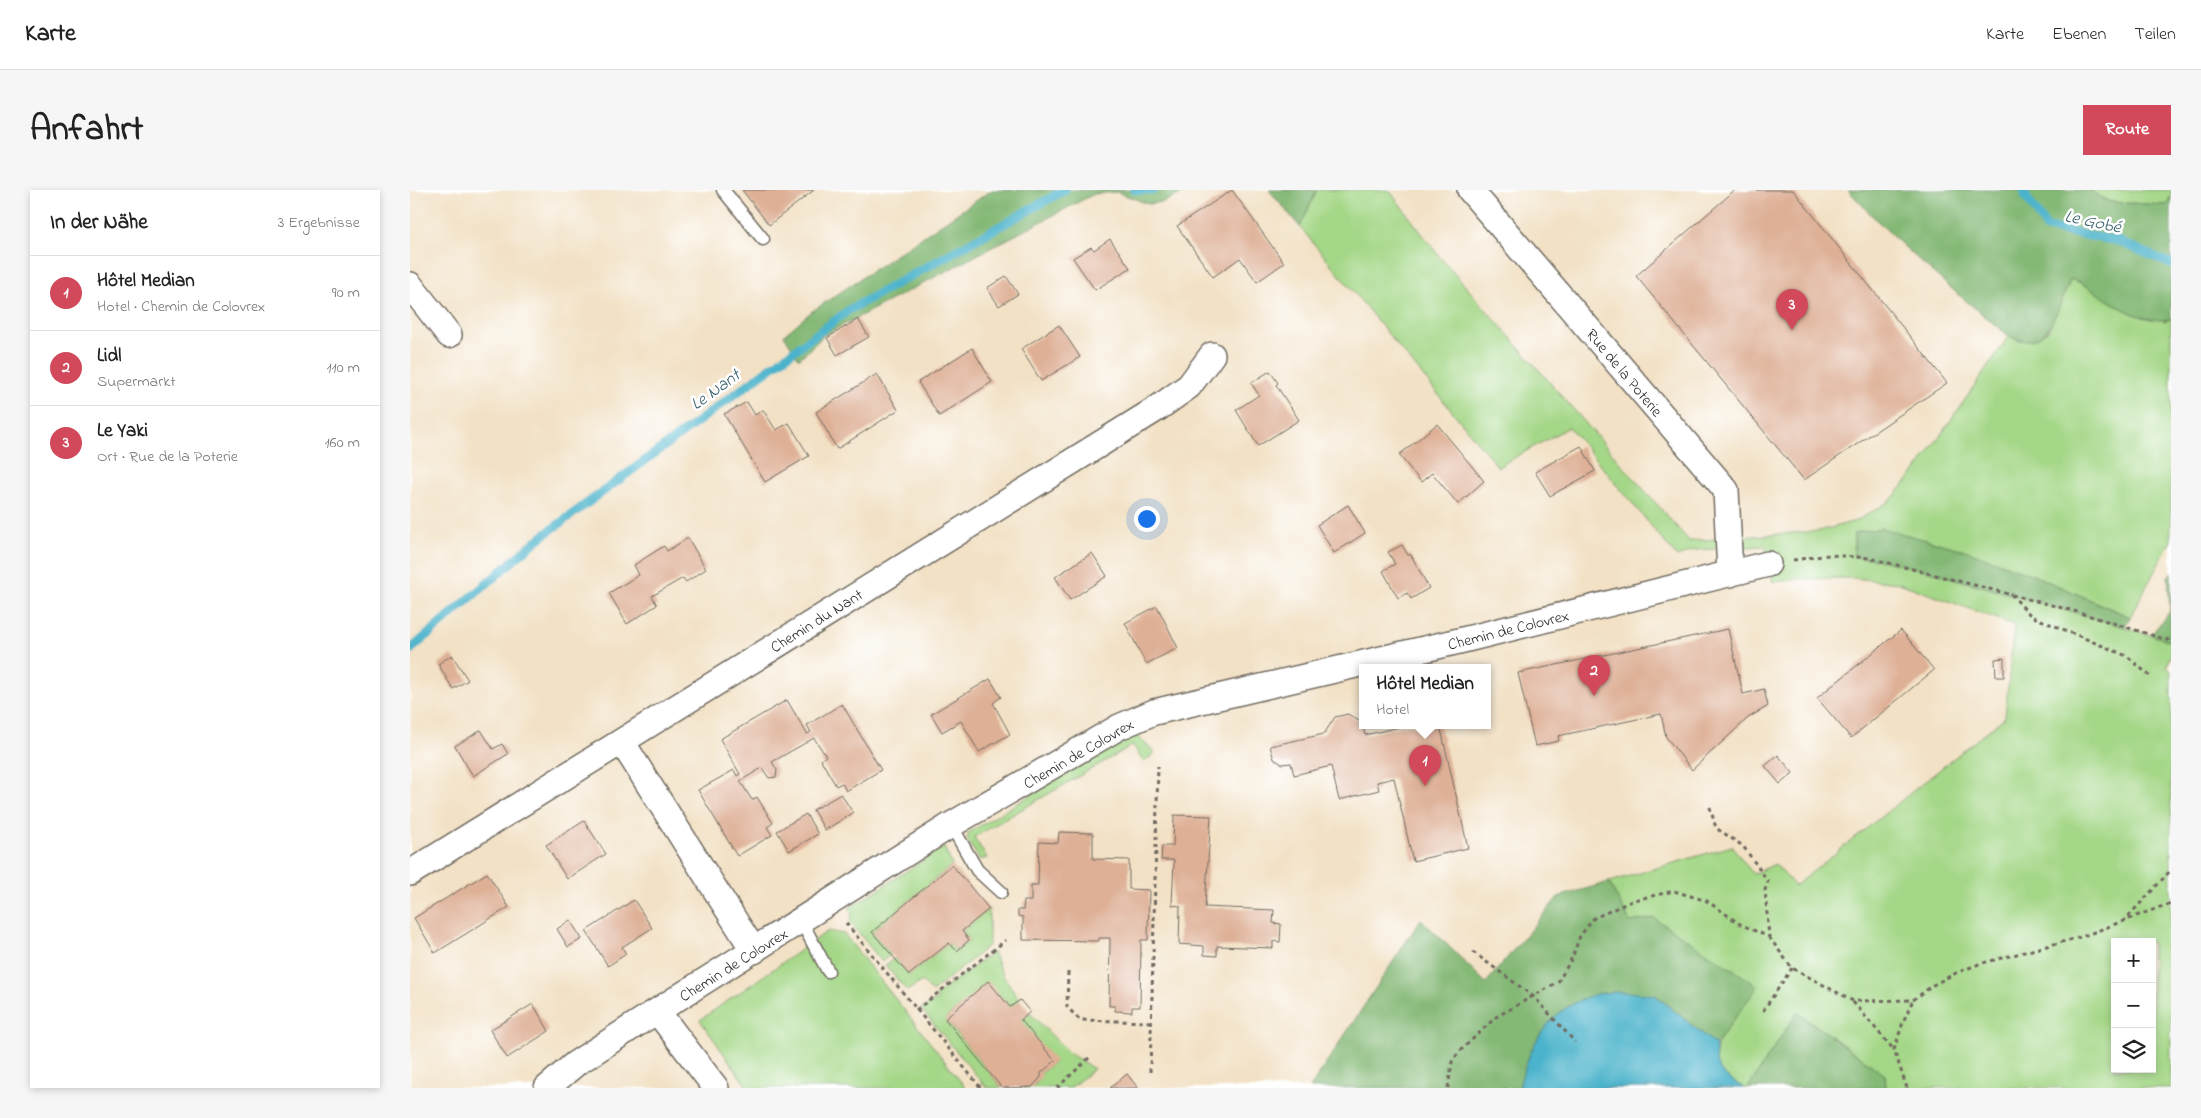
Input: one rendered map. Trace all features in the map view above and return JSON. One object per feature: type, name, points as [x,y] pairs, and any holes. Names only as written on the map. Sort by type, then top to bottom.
[{"type":"street","name":"Rue de la Poterie","points":[[1470,190],[1726,490],[1730,574]]},
{"type":"street","points":[[410,285],[449,335]]},
{"type":"street","name":"Chemin du Nant","points":[[410,873],[1158,408],[1189,386],[1212,355]]},
{"type":"street","name":"Chemin de Colovrex","points":[[1360,664],[1768,564]]},
{"type":"street","name":"Chemin de Colovrex","points":[[547,1088],[575,1064],[657,1011],[801,922],[952,825],[1119,727],[1154,712],[1359,664]]},
{"type":"street","points":[[622,742],[754,951]]},
{"type":"street","points":[[657,1011],[716,1088]]},
{"type":"lane","points":[[723,190],[763,240]]},
{"type":"lane","points":[[952,825],[977,870],[1000,892]]},
{"type":"lane","points":[[801,922],[828,971]]},
{"type":"path","points":[[1768,564],[1829,555],[1870,558],[2011,594],[2171,641]]},
{"type":"path","points":[[2011,594],[2030,616],[2127,656],[2152,678]]},
{"type":"path","points":[[1150,1072],[1158,766]]},
{"type":"path","points":[[1709,804],[1716,828],[1743,846],[1768,881],[1765,890],[1769,937]]},
{"type":"path","points":[[2122,922],[2171,870]]},
{"type":"path","points":[[1448,1088],[1452,1062],[1459,1052],[1496,1017],[1558,982],[1572,958],[1580,936],[1594,918],[1634,900],[1674,891],[1700,898],[1740,924],[1769,937],[1792,968],[1852,1001],[1894,1050],[1907,1088]]},
{"type":"path","points":[[830,903],[981,1088]]},
{"type":"path","points":[[1894,1050],[1903,1022],[1913,1000],[1933,985],[1963,970],[2081,938],[2171,903]]},
{"type":"path","points":[[916,1010],[1006,940]]},
{"type":"path","points":[[1473,952],[1534,997],[1575,1042]]},
{"type":"path","points":[[1763,1011],[1792,968]]},
{"type":"path","points":[[1068,972],[1067,1007],[1080,1020],[1152,1022]]},
{"type":"path","points":[[1852,1001],[1913,1000]]},
{"type":"path","points":[[1057,1088],[1092,1056]]},
{"type":"green space","points":[[992,190],[1190,190],[1163,202],[1148,204],[1117,192],[1094,194],[824,335],[799,359],[784,335],[811,312]]},
{"type":"green space","points":[[1269,190],[1317,190],[1300,227]]},
{"type":"green space","points":[[1317,190],[1389,190],[1439,256],[1689,541],[1819,531],[1856,521],[1890,501],[1915,472],[2009,336],[2019,341],[2048,331],[2071,279],[2164,321],[2171,319],[2171,541],[2130,617],[2033,575],[1881,528],[1854,534],[1854,557],[1914,567],[2171,641],[2171,653],[2167,666],[2171,671],[2171,1088],[1886,1088],[1885,1075],[1797,1012],[1748,1088],[1744,1088],[1724,1074],[1716,1062],[1715,1054],[1718,1045],[1737,1012],[1757,986],[1630,922],[1609,882],[1732,846],[1753,874],[1775,864],[1795,886],[2005,717],[2014,625],[1899,583],[1853,578],[1798,579],[1773,582],[1765,546],[1695,550],[1677,557],[1569,427],[1498,467],[1300,227]]},
{"type":"green space","points":[[1848,190],[2089,190],[2110,202],[2166,205],[2171,196],[2171,319],[2159,320],[2135,314],[2112,303],[2080,282],[2071,279],[2056,314],[2043,334],[2034,339],[2023,340],[2009,336],[1925,266]]},
{"type":"green space","points":[[2089,190],[2171,190],[2171,196],[2166,205],[2110,202]]},
{"type":"green space","points":[[1881,528],[1965,550],[2033,575],[2130,617],[2125,627],[1929,571],[1870,558],[1854,557],[1854,533]]},
{"type":"green space","points":[[2171,573],[2171,641],[2151,635],[2170,611],[2168,576]]},
{"type":"green space","points":[[1133,733],[1154,751],[1154,754],[1143,762],[1133,745],[974,837],[987,858],[980,860],[967,840],[968,833]]},
{"type":"green space","points":[[944,847],[952,865],[872,932],[891,954],[882,962],[850,922],[852,913],[849,908]]},
{"type":"green space","points":[[1609,882],[1630,922],[1654,918],[1758,986],[1716,1045],[1655,995],[1532,1048],[1519,1088],[1310,1088],[1421,919],[1486,983],[1558,897]]},
{"type":"green space","points":[[989,909],[989,945],[932,992],[922,981],[907,991],[885,965],[895,958],[909,975],[949,943],[957,951],[969,940],[962,931]]},
{"type":"green space","points":[[828,931],[844,934],[966,1088],[748,1088],[700,1020]]},
{"type":"green space","points":[[993,952],[1002,974],[1020,1000],[1010,1007],[988,982],[945,1019],[1002,1088],[987,1088],[921,1009],[938,999],[935,996]]},
{"type":"green space","points":[[1797,1012],[1885,1075],[1886,1088],[1748,1088]]},
{"type":"green space","points":[[1030,1013],[1069,1053],[1094,1069],[1070,1088],[1023,1088],[1036,1084],[1041,1073],[1054,1062],[1021,1021]]},
{"type":"water","points":[[1628,992],[1655,995],[1716,1045],[1718,1067],[1725,1075],[1744,1088],[1519,1088],[1529,1056],[1536,1042],[1554,1018],[1580,1000],[1597,994]]},
{"type":"building","points":[[742,190],[814,190],[769,225]]},
{"type":"building","points":[[1232,190],[1284,263],[1257,282],[1240,258],[1213,277],[1177,226]]},
{"type":"building","points":[[1735,190],[1793,190],[1947,383],[1804,480],[1636,276]]},
{"type":"building","points":[[1110,239],[1130,268],[1095,290],[1073,258],[1091,247],[1094,250]]},
{"type":"building","points":[[1006,276],[1018,294],[999,306],[987,288]]},
{"type":"building","points":[[858,319],[869,337],[837,355],[827,338]]},
{"type":"building","points":[[1059,325],[1080,357],[1041,381],[1021,349]]},
{"type":"building","points":[[972,348],[992,382],[939,416],[918,382]]},
{"type":"building","points":[[1270,371],[1278,383],[1276,385],[1299,420],[1258,446],[1236,410],[1259,395],[1251,383]]},
{"type":"building","points":[[877,374],[898,410],[837,449],[816,412]]},
{"type":"building","points":[[747,402],[755,415],[763,410],[776,430],[789,423],[809,456],[765,482],[724,414]]},
{"type":"building","points":[[1437,424],[1484,481],[1458,504],[1432,473],[1421,482],[1399,455]]},
{"type":"building","points":[[1581,446],[1595,471],[1550,496],[1535,472]]},
{"type":"building","points":[[1348,505],[1365,533],[1334,553],[1317,525]]},
{"type":"building","points":[[688,538],[706,569],[686,582],[683,578],[652,596],[657,605],[627,624],[609,593],[639,575],[634,565],[664,546],[667,551]]},
{"type":"building","points":[[1402,545],[1408,555],[1411,555],[1429,588],[1411,599],[1407,593],[1398,598],[1383,571],[1395,564],[1388,552]]},
{"type":"building","points":[[1092,553],[1107,576],[1070,600],[1055,577]]},
{"type":"building","points":[[1157,606],[1178,648],[1146,664],[1125,623]]},
{"type":"building","points":[[1728,629],[1743,694],[1764,689],[1768,706],[1748,718],[1692,770],[1666,737],[1661,714],[1558,736],[1559,741],[1535,746],[1518,673]]},
{"type":"building","points":[[1901,630],[1934,670],[1851,738],[1817,698]]},
{"type":"building","points":[[452,655],[468,680],[453,689],[438,664]]},
{"type":"building","points":[[2004,658],[2004,677],[1996,677],[1995,659]]},
{"type":"building","points":[[990,679],[1001,697],[993,703],[1010,734],[979,752],[961,721],[942,732],[931,714]]},
{"type":"building","points":[[787,700],[807,734],[811,732],[807,725],[842,704],[881,770],[846,791],[842,783],[836,786],[821,760],[826,756],[814,738],[772,762],[777,770],[776,777],[769,778],[762,768],[740,781],[752,800],[757,797],[773,823],[767,827],[772,835],[737,856],[698,790],[734,770],[737,776],[740,774],[720,739]]},
{"type":"building","points":[[1348,714],[1359,721],[1359,729],[1364,729],[1365,735],[1391,729],[1441,729],[1468,848],[1413,861],[1394,778],[1377,782],[1379,790],[1339,800],[1331,766],[1294,775],[1291,763],[1282,764],[1274,759],[1270,746],[1324,734],[1335,717]]},
{"type":"building","points":[[481,730],[493,749],[502,744],[508,754],[473,776],[455,746]]},
{"type":"building","points":[[1778,755],[1793,773],[1780,784],[1765,766]]},
{"type":"building","points":[[841,794],[853,813],[825,830],[813,810]]},
{"type":"building","points":[[806,814],[818,834],[789,851],[777,831]]},
{"type":"building","points":[[1174,815],[1211,816],[1205,907],[1274,910],[1273,923],[1281,924],[1280,942],[1273,941],[1273,948],[1217,946],[1217,956],[1204,955],[1204,946],[1179,944],[1180,906],[1172,905],[1174,860],[1161,860],[1162,846],[1173,846]]},
{"type":"building","points":[[584,821],[606,854],[567,879],[546,845]]},
{"type":"building","points":[[1059,832],[1093,833],[1093,859],[1129,860],[1129,889],[1149,890],[1148,940],[1141,940],[1140,1007],[1132,1007],[1132,1012],[1115,1011],[1115,1006],[1109,1006],[1110,938],[1099,938],[1099,941],[1023,940],[1023,917],[1018,916],[1018,910],[1023,910],[1024,901],[1031,901],[1031,885],[1038,885],[1039,842],[1058,843]]},
{"type":"building","points":[[952,865],[989,909],[962,931],[969,940],[957,951],[949,943],[909,975],[872,932]]},
{"type":"building","points":[[487,873],[509,907],[435,953],[414,918]]},
{"type":"building","points":[[634,900],[652,928],[622,947],[626,954],[608,966],[586,931]]},
{"type":"building","points":[[570,920],[582,939],[568,947],[557,929]]},
{"type":"building","points":[[988,981],[1010,1007],[1020,1000],[1030,1012],[1021,1020],[1055,1061],[1041,1073],[1041,1077],[1032,1087],[1002,1088],[945,1019]]},
{"type":"building","points":[[533,1004],[549,1031],[507,1058],[490,1030]]},
{"type":"building","points":[[1127,1074],[1138,1088],[1110,1088]]},
{"type":"waterway","name":"Le Nant","points":[[410,650],[536,541],[849,310],[1065,190]]},
{"type":"waterway","name":"Le Nant","points":[[1135,190],[1154,190]]},
{"type":"waterway","name":"Le Gobé","points":[[2024,190],[2026,197],[2047,228],[2118,241],[2171,264]]},
{"type":"place","name":"Le Yaki","points":[[1792,330]]},
{"type":"place","name":"Lidl","points":[[1594,696]]},
{"type":"place","name":"Hôtel Median","points":[[1425,786]]}]
